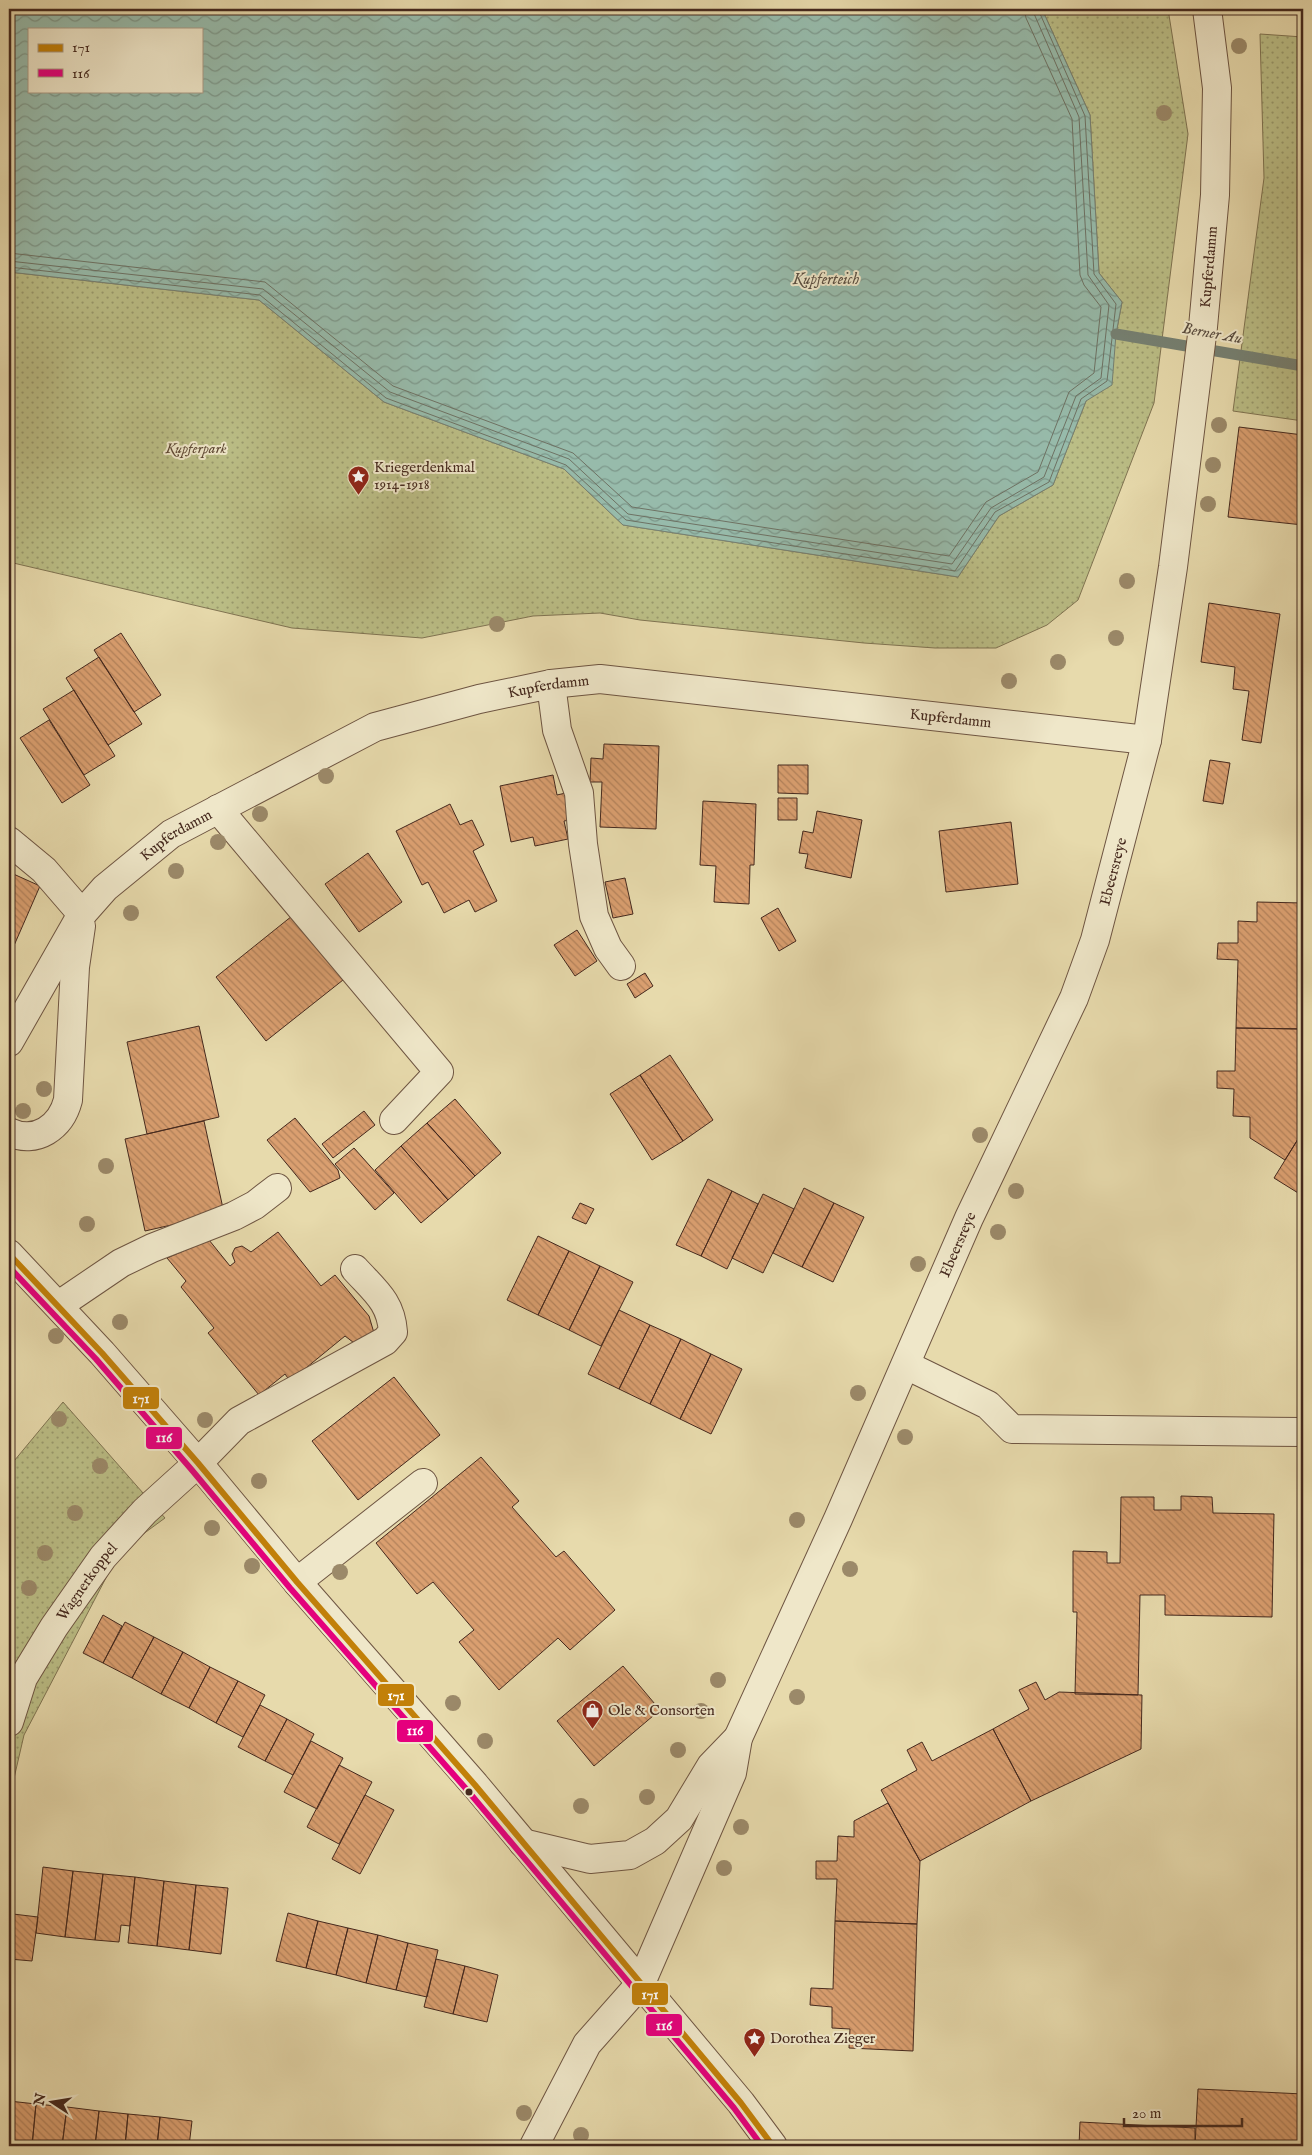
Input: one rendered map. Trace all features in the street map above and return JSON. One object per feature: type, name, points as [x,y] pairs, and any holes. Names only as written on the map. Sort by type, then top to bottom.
[{"type":"street","name":"Kupferdamm","points":[[9,1042],[82,914],[105,888],[171,834],[375,727],[479,699],[551,684],[600,679],[1147,740],[1173,567],[1203,327],[1215,195],[1217,88],[1207,9]]},
{"type":"street","points":[[551,684],[557,730],[579,793],[583,844],[594,916],[608,948],[621,966]]},
{"type":"street","name":"Ebeersreye","points":[[534,2146],[587,2044],[641,1983],[732,1773],[738,1738],[906,1365],[969,1218],[1074,998],[1095,940],[1147,740]]},
{"type":"street","points":[[218,809],[439,1072],[394,1120]]},
{"type":"street","points":[[9,841],[44,870],[82,914],[74,967],[66,1111],[60,1121],[44,1132],[24,1136],[9,1132]]},
{"type":"street","points":[[59,1306],[120,1263],[234,1216],[277,1188]]},
{"type":"street","points":[[9,1254],[59,1306],[198,1463],[297,1582],[469,1777],[742,2103],[773,2146]]},
{"type":"street","name":"Wagnerkoppel","points":[[9,1722],[23,1678],[54,1627],[103,1557],[145,1511],[198,1463],[239,1421],[385,1341],[393,1332],[392,1316],[384,1301],[355,1269]]},
{"type":"street","points":[[906,1365],[988,1405],[1012,1429],[1303,1432]]},
{"type":"street","points":[[297,1582],[423,1483]]},
{"type":"street","name":"Ebeersreye","points":[[524,1843],[590,1859],[630,1855],[655,1841],[679,1819],[711,1766],[738,1738]]},
{"type":"green space","name":"Kupferpark","points":[[1042,9],[1168,9],[1188,134],[1154,403],[1078,600],[1047,625],[996,648],[935,648],[864,643],[640,620],[600,613],[533,616],[422,638],[292,628],[9,562],[9,272],[259,300],[384,402],[564,469],[623,525],[958,577],[999,516],[1053,485],[1086,401],[1116,334],[1122,302],[1099,273],[1090,115]]},
{"type":"green space","points":[[1260,34],[1303,37],[1303,421],[1233,411],[1264,178]]},
{"type":"green space","points":[[63,1402],[165,1518],[120,1551],[24,1735],[9,1800],[9,1467]]},
{"type":"water","name":"Kupferteich","points":[[9,9],[1042,9],[1090,115],[1099,273],[1122,302],[1116,334],[1112,385],[1086,401],[1053,485],[999,516],[958,577],[623,525],[564,469],[384,402],[259,300],[9,272]]},
{"type":"building","points":[[1239,427],[1303,435],[1303,525],[1228,517]]},
{"type":"building","points":[[1209,603],[1280,614],[1261,743],[1242,740],[1249,691],[1233,689],[1235,667],[1201,662]]},
{"type":"building","points":[[121,633],[161,695],[134,712],[94,650]]},
{"type":"building","points":[[99,657],[142,724],[108,745],[66,678]]},
{"type":"building","points":[[74,690],[115,756],[84,775],[43,709]]},
{"type":"building","points":[[49,720],[90,785],[62,803],[20,738]]},
{"type":"building","points":[[604,744],[659,746],[656,829],[600,827],[602,782],[590,782],[591,758],[603,759]]},
{"type":"building","points":[[1210,760],[1230,763],[1223,804],[1203,801]]},
{"type":"building","points":[[778,765],[808,765],[808,794],[778,793]]},
{"type":"building","points":[[553,775],[557,795],[570,792],[576,819],[564,821],[568,839],[535,846],[533,837],[511,842],[500,786]]},
{"type":"building","points":[[778,798],[797,798],[797,820],[778,820]]},
{"type":"building","points":[[703,801],[756,804],[754,865],[750,865],[749,904],[714,902],[716,866],[700,865]]},
{"type":"building","points":[[450,804],[460,825],[472,820],[484,845],[473,851],[497,901],[475,912],[469,900],[444,913],[428,882],[422,885],[396,831]]},
{"type":"building","points":[[817,811],[862,820],[851,878],[805,868],[808,854],[799,853],[803,831],[813,833]]},
{"type":"building","points":[[1011,822],[1018,884],[946,892],[939,831]]},
{"type":"building","points":[[368,853],[402,902],[359,932],[325,884]]},
{"type":"building","points":[[9,872],[40,886],[9,957]]},
{"type":"building","points":[[625,878],[633,914],[613,918],[605,882]]},
{"type":"building","points":[[1257,902],[1303,903],[1303,1029],[1236,1028],[1238,960],[1217,959],[1218,943],[1238,943],[1238,921],[1257,922]]},
{"type":"building","points":[[778,908],[796,941],[779,951],[761,918]]},
{"type":"building","points":[[292,916],[343,980],[266,1041],[216,977]]},
{"type":"building","points":[[577,930],[597,961],[575,976],[554,945]]},
{"type":"building","points":[[645,973],[653,986],[635,998],[627,984]]},
{"type":"building","points":[[199,1026],[219,1117],[147,1134],[127,1042]]},
{"type":"building","points":[[1236,1028],[1303,1029],[1303,1131],[1285,1160],[1250,1138],[1250,1117],[1233,1116],[1234,1089],[1217,1088],[1217,1071],[1235,1071]]},
{"type":"building","points":[[670,1055],[713,1120],[683,1141],[640,1075]]},
{"type":"building","points":[[640,1075],[683,1141],[652,1160],[610,1094]]},
{"type":"building","points":[[455,1099],[501,1153],[475,1176],[427,1123]]},
{"type":"building","points":[[364,1111],[375,1125],[333,1158],[322,1144]]},
{"type":"building","points":[[295,1118],[338,1170],[340,1178],[310,1192],[267,1140]]},
{"type":"building","points":[[204,1121],[224,1213],[145,1231],[125,1139]]},
{"type":"building","points":[[427,1123],[475,1176],[448,1200],[401,1146]]},
{"type":"building","points":[[1303,1131],[1303,1196],[1274,1178]]},
{"type":"building","points":[[401,1146],[448,1200],[421,1223],[375,1170]]},
{"type":"building","points":[[354,1148],[394,1193],[375,1210],[335,1164]]},
{"type":"building","points":[[708,1179],[732,1191],[701,1256],[676,1245]]},
{"type":"building","points":[[804,1188],[834,1203],[802,1267],[773,1253]]},
{"type":"building","points":[[732,1191],[758,1204],[727,1269],[701,1256]]},
{"type":"building","points":[[763,1194],[794,1209],[763,1273],[732,1258]]},
{"type":"building","points":[[580,1203],[594,1209],[586,1224],[572,1218]]},
{"type":"building","points":[[834,1203],[864,1217],[833,1282],[802,1267]]},
{"type":"building","points":[[278,1232],[321,1286],[335,1275],[369,1316],[374,1333],[358,1346],[345,1336],[290,1381],[285,1374],[259,1395],[208,1333],[214,1328],[181,1287],[186,1281],[167,1258],[209,1240],[230,1266],[235,1262],[232,1254],[235,1248],[242,1246],[251,1252]]},
{"type":"building","points":[[538,1236],[569,1251],[538,1315],[507,1300]]},
{"type":"building","points":[[569,1251],[600,1266],[569,1330],[538,1315]]},
{"type":"building","points":[[600,1266],[633,1282],[601,1346],[569,1330]]},
{"type":"building","points":[[619,1310],[650,1325],[619,1389],[588,1374]]},
{"type":"building","points":[[650,1325],[681,1339],[650,1404],[619,1389]]},
{"type":"building","points":[[681,1339],[711,1354],[680,1419],[650,1404]]},
{"type":"building","points":[[711,1354],[742,1369],[711,1434],[680,1419]]},
{"type":"building","points":[[394,1377],[440,1435],[358,1500],[312,1441]]},
{"type":"building","points":[[481,1457],[519,1501],[512,1507],[556,1557],[564,1551],[615,1610],[570,1650],[558,1638],[499,1690],[459,1642],[474,1630],[433,1582],[417,1594],[376,1543]]},
{"type":"building","points":[[1181,1496],[1212,1497],[1213,1513],[1274,1514],[1272,1617],[1165,1615],[1165,1595],[1140,1595],[1138,1695],[1075,1694],[1077,1612],[1073,1612],[1073,1551],[1107,1552],[1107,1563],[1120,1563],[1121,1497],[1154,1497],[1154,1510],[1181,1510]]},
{"type":"building","points":[[103,1615],[122,1626],[103,1663],[83,1653]]},
{"type":"building","points":[[125,1622],[154,1637],[132,1678],[103,1663]]},
{"type":"building","points":[[154,1637],[183,1652],[161,1694],[132,1678]]},
{"type":"building","points":[[183,1652],[210,1667],[189,1708],[161,1694]]},
{"type":"building","points":[[623,1666],[660,1710],[594,1766],[557,1721]]},
{"type":"building","points":[[210,1667],[238,1681],[216,1723],[189,1708]]},
{"type":"building","points":[[238,1681],[265,1695],[243,1737],[216,1723]]},
{"type":"building","points":[[1036,1682],[1045,1700],[1059,1692],[1142,1695],[1141,1749],[1031,1801],[993,1729],[1029,1709],[1019,1690]]},
{"type":"building","points":[[260,1705],[287,1719],[265,1761],[238,1747]]},
{"type":"building","points":[[287,1719],[314,1734],[293,1775],[265,1761]]},
{"type":"building","points":[[993,1729],[1031,1801],[920,1861],[881,1790],[917,1770],[907,1750],[922,1742],[932,1761]]},
{"type":"building","points":[[311,1741],[343,1758],[317,1809],[284,1792]]},
{"type":"building","points":[[339,1765],[372,1782],[339,1844],[307,1827]]},
{"type":"building","points":[[365,1795],[394,1810],[360,1874],[332,1859]]},
{"type":"building","points":[[888,1803],[920,1861],[917,1924],[835,1921],[837,1879],[816,1879],[816,1861],[837,1861],[838,1836],[854,1837],[854,1821]]},
{"type":"building","points":[[43,1867],[73,1871],[65,1937],[36,1933]]},
{"type":"building","points":[[73,1871],[103,1874],[95,1940],[65,1937]]},
{"type":"building","points":[[103,1874],[135,1877],[130,1926],[121,1925],[119,1942],[95,1940]]},
{"type":"building","points":[[135,1877],[164,1881],[157,1946],[128,1943]]},
{"type":"building","points":[[164,1881],[196,1885],[189,1950],[157,1946]]},
{"type":"building","points":[[196,1885],[228,1888],[221,1954],[189,1950]]},
{"type":"building","points":[[288,1913],[318,1921],[306,1968],[276,1961]]},
{"type":"building","points":[[13,1914],[38,1917],[32,1961],[9,1959]]},
{"type":"building","points":[[318,1921],[348,1928],[336,1975],[306,1968]]},
{"type":"building","points":[[835,1921],[917,1924],[913,2051],[849,2048],[850,2029],[832,2028],[832,2007],[810,2005],[811,1988],[833,1989]]},
{"type":"building","points":[[348,1928],[378,1935],[366,1983],[336,1975]]},
{"type":"building","points":[[378,1935],[408,1943],[396,1990],[366,1983]]},
{"type":"building","points":[[408,1943],[438,1950],[427,1997],[396,1990]]},
{"type":"building","points":[[436,1959],[465,1966],[453,2014],[424,2007]]},
{"type":"building","points":[[465,1966],[498,1975],[487,2022],[453,2014]]},
{"type":"building","points":[[1198,2089],[1303,2094],[1303,2146],[1195,2146]]},
{"type":"building","points":[[9,2101],[36,2104],[32,2146],[9,2146]]},
{"type":"building","points":[[36,2104],[67,2107],[62,2146],[32,2146]]},
{"type":"building","points":[[67,2107],[99,2111],[95,2146],[62,2146]]},
{"type":"building","points":[[99,2111],[128,2114],[125,2146],[95,2146]]},
{"type":"building","points":[[128,2114],[160,2117],[157,2146],[125,2146]]},
{"type":"building","points":[[160,2117],[192,2121],[189,2146],[157,2146]]},
{"type":"building","points":[[1080,2122],[1195,2128],[1195,2146],[1079,2146]]},
{"type":"waterway","name":"Berner Au","points":[[1116,334],[1303,366]]},
{"type":"transit line","name":"171","points":[[9,1254],[102,1353],[198,1463],[297,1582],[475,1785],[741,2103],[773,2146]]},
{"type":"transit line","name":"116","points":[[9,1267],[96,1359],[290,1588],[468,1791],[734,2108],[762,2146]]},
{"type":"place","name":"Kriegerdenkmal 1914-1918","points":[[358,495]]},
{"type":"place","name":"Ole & Consorten","points":[[592,1729]]},
{"type":"place","name":"Dorothea Zieger","points":[[754,2057]]}]
